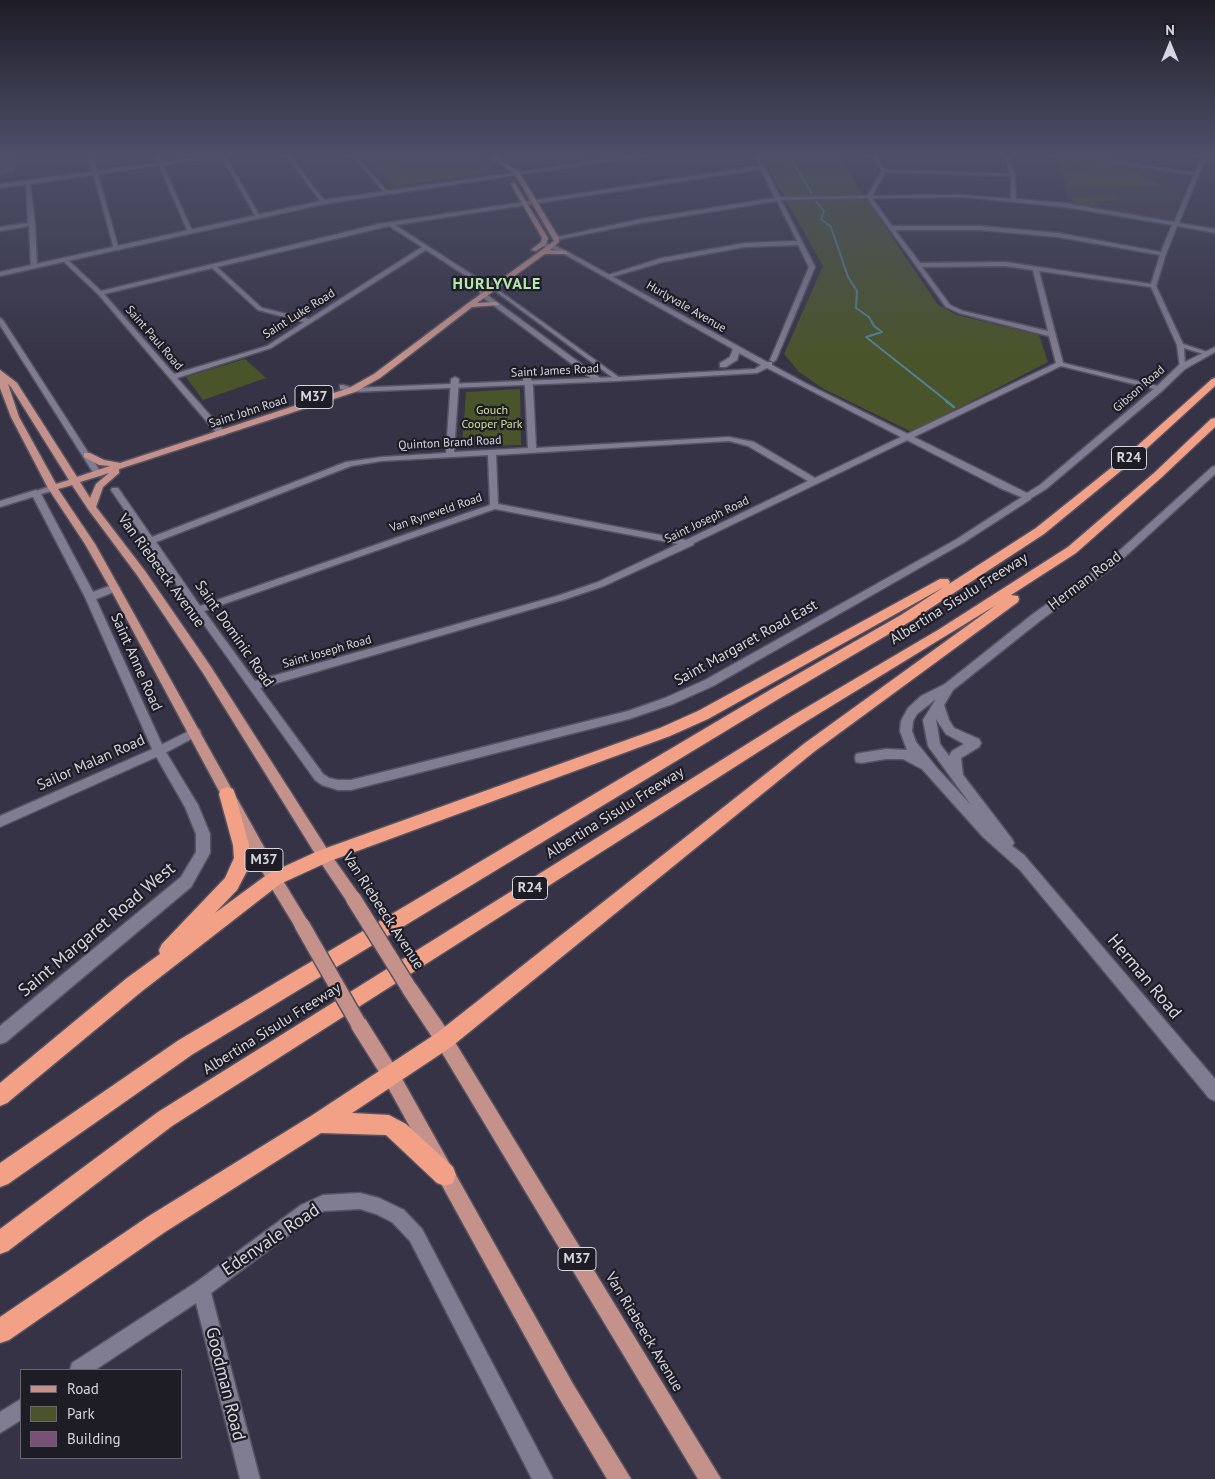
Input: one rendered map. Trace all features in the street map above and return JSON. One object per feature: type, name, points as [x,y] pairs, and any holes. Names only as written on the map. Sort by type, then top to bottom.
[{"type":"highway","name":"R24","points":[[0,1176],[186,1047],[775,694],[906,618],[1040,531],[1130,458],[1215,381]]},
{"type":"highway","name":"Albertina Sisulu Freeway","points":[[0,1243],[165,1119],[797,720],[943,633],[1072,550],[1158,475],[1215,421]]},
{"type":"highway","points":[[0,1096],[134,985],[274,879],[324,856],[665,732],[703,715],[1040,531]]},
{"type":"highway","points":[[0,1331],[156,1224],[318,1123],[444,1040],[810,747],[1040,579],[1072,550]]},
{"type":"highway","points":[[134,985],[235,879],[242,858],[241,845],[227,794]]},
{"type":"highway","points":[[318,1123],[376,1123],[389,1125],[399,1131],[446,1175]]},
{"type":"main road","points":[[535,223],[540,232],[541,247]]},
{"type":"main road","points":[[546,223],[555,242]]},
{"type":"main road","points":[[540,232],[541,247]]},
{"type":"main road","points":[[541,247],[566,253]]},
{"type":"main road","name":"Saint John Road","points":[[220,431],[356,381],[541,247]]},
{"type":"main road","name":"Saint John Road","points":[[46,489],[220,431],[352,390],[367,382],[469,305],[486,288]]},
{"type":"main road","points":[[469,305],[496,304]]},
{"type":"main road","name":"Van Riebeeck Avenue","points":[[2,375],[14,386],[91,507],[141,574],[207,670],[324,856],[444,1040],[710,1479]]},
{"type":"main road","name":"Van Riebeeck Avenue","points":[[2,375],[4,388],[15,417],[46,489],[90,544],[195,732],[274,879],[390,1074],[566,1391],[620,1479]]},
{"type":"main road","points":[[87,455],[102,463],[120,464]]},
{"type":"main road","points":[[91,507],[101,483],[120,464]]},
{"type":"street","points":[[110,223],[117,248]]},
{"type":"street","points":[[187,223],[191,232]]},
{"type":"street","points":[[0,274],[232,223]]},
{"type":"street","points":[[100,293],[397,223]]},
{"type":"street","points":[[555,242],[633,223]]},
{"type":"street","points":[[768,361],[780,342],[811,271],[811,264],[790,223]]},
{"type":"street","points":[[887,223],[950,308],[1052,334]]},
{"type":"street","points":[[1170,223],[1215,231]]},
{"type":"street","points":[[0,229],[32,224],[34,266]]},
{"type":"street","points":[[390,224],[541,324],[618,379]]},
{"type":"street","points":[[917,265],[996,264],[1152,286],[1176,224]]},
{"type":"street","points":[[890,228],[980,228],[1058,235],[1163,254]]},
{"type":"street","name":"Hurlyvale Avenue","points":[[555,242],[566,253],[736,350],[758,362],[768,361]]},
{"type":"street","name":"Hurlyvale Avenue","points":[[541,247],[555,242],[616,274],[822,394]]},
{"type":"street","points":[[608,276],[662,260],[745,245],[800,243]]},
{"type":"street","name":"Saint Luke Road","points":[[173,377],[268,347],[427,247]]},
{"type":"street","name":"Saint Paul Road","points":[[65,260],[100,293],[220,431]]},
{"type":"street","points":[[213,266],[260,309],[309,321]]},
{"type":"street","points":[[1035,268],[1060,364],[1159,389]]},
{"type":"street","name":"Gibson Road","points":[[1028,496],[1043,487],[1159,389],[1182,367],[1180,345],[1152,286]]},
{"type":"street","points":[[486,288],[496,304],[599,380]]},
{"type":"street","points":[[0,320],[97,472]]},
{"type":"street","points":[[526,328],[541,324]]},
{"type":"street","points":[[1180,345],[1207,353]]},
{"type":"street","points":[[1182,367],[1215,349]]},
{"type":"street","points":[[723,364],[734,358],[736,350]]},
{"type":"street","name":"Hurlyvale Avenue","points":[[768,361],[778,373],[906,438],[1028,496]]},
{"type":"street","name":"Saint James Road","points":[[527,379],[599,380],[756,371],[768,361]]},
{"type":"street","name":"Saint James Road","points":[[343,387],[352,390],[527,379],[588,372],[758,362]]},
{"type":"street","name":"Saint Joseph Road","points":[[253,686],[579,592],[690,543],[1060,364]]},
{"type":"street","points":[[756,371],[778,373]]},
{"type":"street","points":[[527,379],[532,450]]},
{"type":"street","name":"Saint James Road","points":[[356,381],[455,383]]},
{"type":"street","points":[[450,454],[455,383]]},
{"type":"street","name":"Quinton Brand Road","points":[[151,541],[349,464],[382,458],[729,439],[751,444],[815,482]]},
{"type":"street","points":[[492,453],[494,506]]},
{"type":"street","name":"Herman Road","points":[[1023,865],[988,833],[932,772],[910,744],[906,731],[907,721],[912,711],[925,699],[949,686],[1112,563],[1215,469]]},
{"type":"street","points":[[0,504],[46,489]]},
{"type":"street","name":"Saint Anne Road","points":[[46,489],[90,597],[159,751],[199,820],[204,844]]},
{"type":"street","name":"Saint Dominic Road","points":[[115,490],[198,610],[319,777],[326,782],[338,785]]},
{"type":"street","name":"Saint Margaret Road East","points":[[338,785],[363,784],[629,715],[669,701],[709,683],[960,542],[1028,496]]},
{"type":"street","name":"Van Ryneveld Road","points":[[198,610],[494,506],[690,543]]},
{"type":"street","points":[[90,597],[115,588]]},
{"type":"street","name":"Herman Road","points":[[949,686],[929,720],[930,736],[934,746],[1023,865],[1215,1092]]},
{"type":"street","points":[[938,705],[943,722],[950,731],[973,742],[956,755],[954,761],[958,778]]},
{"type":"street","name":"Sailor Malan Road","points":[[0,822],[159,751],[195,732]]},
{"type":"street","points":[[861,758],[886,754],[905,754],[921,762],[932,772]]},
{"type":"street","name":"Saint Margaret Road West","points":[[0,1036],[186,882],[201,858],[204,844]]},
{"type":"street","name":"Edenvale Road","points":[[80,1369],[200,1288],[307,1211],[323,1203],[360,1201],[380,1206],[398,1216],[416,1235],[544,1479]]},
{"type":"street","name":"Goodman Road","points":[[200,1288],[250,1479]]},
{"type":"street","points":[[0,1423],[20,1410]]},
{"type":"green space","points":[[799,223],[883,223],[938,305],[957,315],[1039,335],[1048,362],[912,432],[824,389],[799,372],[784,354],[823,266]]},
{"type":"green space","points":[[245,359],[266,378],[203,400],[186,377]]},
{"type":"green space","name":"Gouch Cooper Park","points":[[520,389],[521,445],[462,447],[466,392]]},
{"type":"waterway","points":[[826,223],[831,227],[848,277],[857,291],[856,308],[869,317],[874,326],[882,332],[866,337],[948,402]]},
{"type":"waterway","points":[[946,401],[954,407]]},
{"type":"district","name":"HURLYVALE","points":[[497,284]]}]
